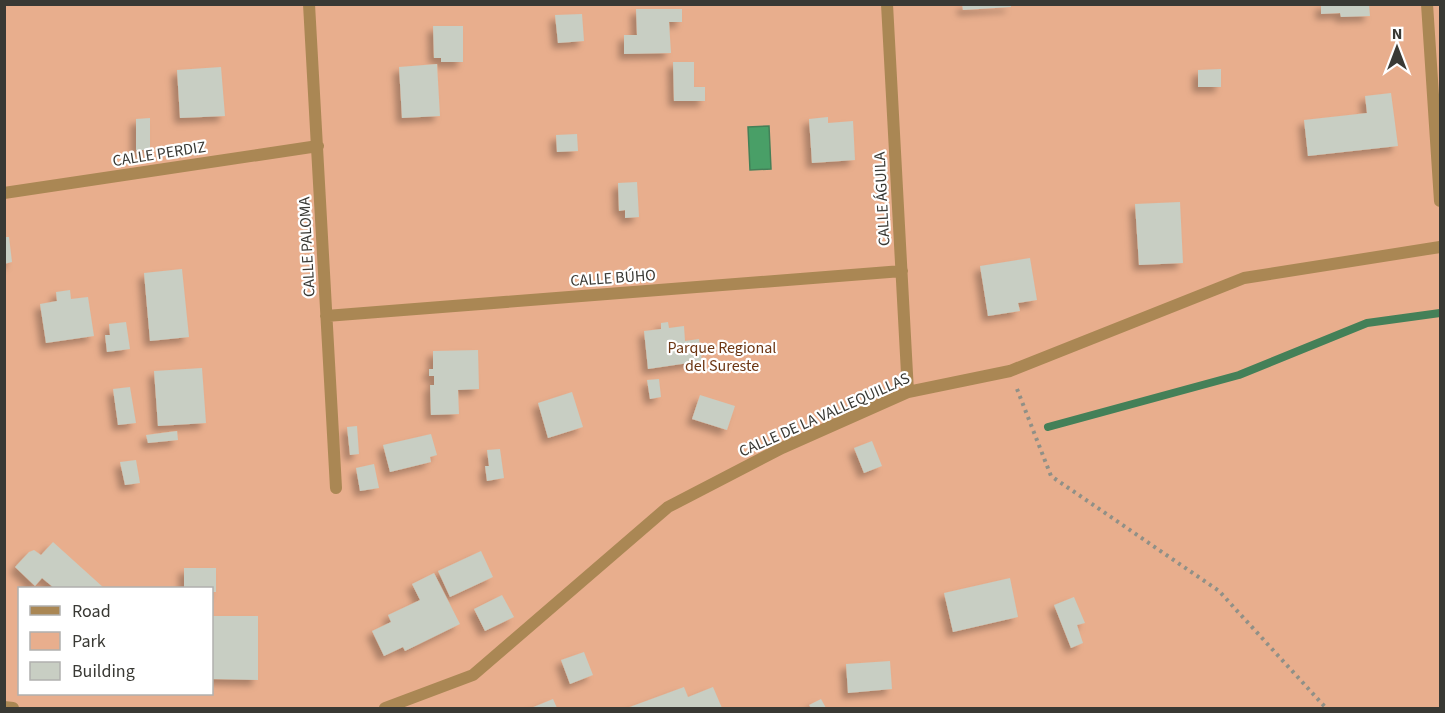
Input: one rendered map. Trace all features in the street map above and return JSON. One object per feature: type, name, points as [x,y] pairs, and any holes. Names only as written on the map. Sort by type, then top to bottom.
[{"type":"street","name":"CALLE PALOMA","points":[[309,4],[336,488]]},
{"type":"street","name":"CALLE ÁGUILA","points":[[887,4],[908,392]]},
{"type":"street","points":[[1427,4],[1440,201]]},
{"type":"street","name":"CALLE PERDIZ","points":[[4,193],[318,146]]},
{"type":"street","name":"CALLE DE LA VALLEQUILLAS","points":[[385,708],[473,675],[668,507],[782,448],[908,392],[1010,371],[1244,278],[1440,247]]},
{"type":"street","name":"CALLE BÚHO","points":[[326,315],[902,271]]},
{"type":"street","points":[[4,707],[13,708]]},
{"type":"path","points":[[1010,371],[1051,476],[1219,591],[1326,708]]},
{"type":"green space","name":"Parque Regional del Sureste","points":[[4,5],[1440,5],[1440,708],[5,708]]},
{"type":"shaded area","points":[[769,126],[771,169],[750,170],[748,127]]},
{"type":"building","points":[[962,4],[1011,4],[1011,7],[963,10]]},
{"type":"building","points":[[1321,4],[1369,4],[1370,16],[1341,17],[1340,13],[1321,14]]},
{"type":"building","points":[[636,9],[682,9],[682,22],[669,22],[671,53],[624,54],[624,35],[637,35]]},
{"type":"building","points":[[582,14],[584,41],[558,43],[555,15]]},
{"type":"building","points":[[433,26],[463,26],[463,62],[441,62],[441,58],[434,58]]},
{"type":"building","points":[[673,62],[694,62],[694,87],[705,87],[705,101],[674,101]]},
{"type":"building","points":[[437,64],[440,116],[402,118],[399,67]]},
{"type":"building","points":[[221,67],[225,116],[180,118],[177,70]]},
{"type":"building","points":[[1221,69],[1221,87],[1198,87],[1198,70]]},
{"type":"building","points":[[1391,93],[1398,146],[1308,156],[1304,120],[1367,113],[1365,96]]},
{"type":"building","points":[[828,117],[828,123],[853,121],[855,160],[812,163],[809,119]]},
{"type":"building","points":[[150,118],[150,150],[136,150],[136,119]]},
{"type":"building","points":[[577,134],[578,151],[557,152],[556,135]]},
{"type":"building","points":[[637,182],[639,217],[625,218],[625,210],[619,211],[618,183]]},
{"type":"building","points":[[1180,202],[1183,263],[1139,265],[1135,204]]},
{"type":"building","points":[[4,237],[9,237],[12,262],[4,264]]},
{"type":"building","points":[[1030,258],[1037,300],[1018,303],[1020,311],[988,316],[980,266]]},
{"type":"building","points":[[182,269],[189,337],[150,341],[144,273]]},
{"type":"building","points":[[70,290],[71,299],[88,297],[94,336],[46,343],[40,304],[57,301],[56,292]]},
{"type":"building","points":[[126,322],[130,349],[107,352],[105,335],[110,335],[109,324]]},
{"type":"building","points":[[668,322],[669,328],[684,326],[685,341],[699,339],[702,361],[648,369],[644,331],[661,329],[661,323]]},
{"type":"building","points":[[478,350],[479,389],[458,390],[459,414],[431,415],[430,385],[434,385],[434,376],[429,376],[429,369],[433,369],[433,351]]},
{"type":"building","points":[[202,368],[206,423],[158,426],[154,371]]},
{"type":"building","points":[[659,379],[661,397],[650,399],[647,380]]},
{"type":"building","points":[[130,387],[136,423],[118,425],[113,389]]},
{"type":"building","points":[[572,392],[583,427],[548,438],[538,403]]},
{"type":"building","points":[[700,395],[735,406],[727,430],[692,419]]},
{"type":"building","points":[[357,426],[359,454],[350,455],[347,427]]},
{"type":"building","points":[[177,431],[178,440],[148,443],[146,435]]},
{"type":"building","points":[[431,434],[437,455],[430,457],[431,462],[390,472],[383,445]]},
{"type":"building","points":[[872,441],[882,466],[864,473],[854,448]]},
{"type":"building","points":[[500,449],[504,478],[487,481],[485,466],[489,466],[487,450]]},
{"type":"building","points":[[136,460],[140,483],[125,485],[120,462]]},
{"type":"building","points":[[374,464],[379,488],[360,491],[356,468]]},
{"type":"building","points":[[53,542],[103,587],[53,587],[42,578],[35,586],[15,567],[29,552],[34,550],[41,555]]},
{"type":"building","points":[[481,551],[493,577],[450,597],[438,571]]},
{"type":"building","points":[[184,568],[216,568],[216,592],[213,592],[213,587],[184,587]]},
{"type":"building","points":[[434,573],[460,624],[405,651],[403,647],[384,656],[372,631],[391,622],[388,615],[420,600],[412,584]]},
{"type":"building","points":[[1010,578],[1018,617],[953,632],[944,593]]},
{"type":"building","points":[[502,595],[514,617],[485,631],[474,609]]},
{"type":"building","points":[[1074,597],[1085,623],[1077,625],[1083,643],[1071,648],[1054,605]]},
{"type":"building","points":[[213,616],[258,616],[258,680],[213,679]]},
{"type":"building","points":[[584,652],[593,675],[570,684],[561,660]]},
{"type":"building","points":[[890,661],[892,689],[848,693],[846,664]]},
{"type":"building","points":[[684,687],[688,697],[713,687],[722,708],[627,708]]},
{"type":"building","points":[[553,699],[557,708],[531,708]]},
{"type":"building","points":[[821,699],[826,708],[811,708],[809,705]]},
{"type":"waterway","points":[[1048,427],[1239,375],[1367,323],[1440,313]]}]
